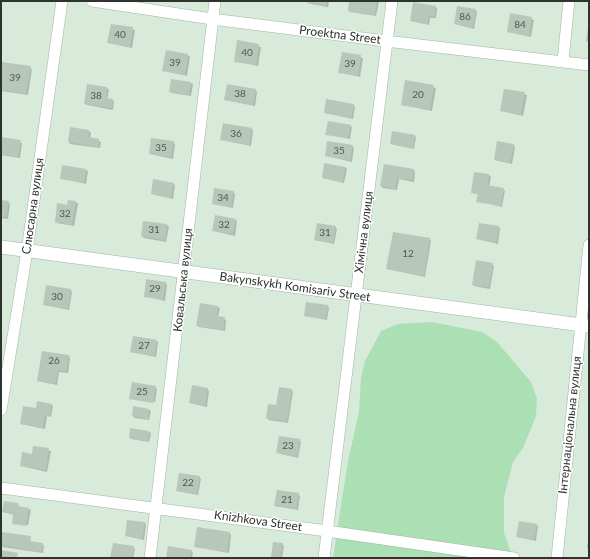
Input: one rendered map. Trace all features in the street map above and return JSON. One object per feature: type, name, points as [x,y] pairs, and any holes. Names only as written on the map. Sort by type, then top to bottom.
[{"type":"street","name":"Слюсарна вулиця","points":[[1,410],[27,251],[62,1]]},
{"type":"street","name":"Proektna Street","points":[[92,1],[212,19],[589,65]]},
{"type":"street","name":"Ковальська вулиця","points":[[150,558],[185,272],[215,1]]},
{"type":"street","name":"Хімічна вулиця","points":[[324,558],[392,1]]},
{"type":"street","points":[[563,61],[569,1]]},
{"type":"street","name":"Інтернаціональна вулиця","points":[[557,558],[585,325],[589,245]]},
{"type":"street","name":"Bakynskykh Komisariv Street","points":[[1,247],[585,325]]},
{"type":"street","name":"Knizhkova Street","points":[[1,488],[327,531],[514,558]]},
{"type":"green space","points":[[432,322],[482,332],[497,342],[531,382],[537,399],[536,416],[523,448],[513,462],[504,497],[504,533],[513,558],[333,558],[348,461],[359,412],[361,378],[365,361],[381,331],[398,324]]},
{"type":"building","points":[[307,1],[327,1],[326,6],[307,3]]},
{"type":"building","points":[[349,1],[377,1],[375,15],[348,11]]},
{"type":"building","points":[[413,2],[436,6],[434,17],[429,16],[427,24],[410,21]]},
{"type":"building","points":[[457,6],[476,9],[473,28],[454,24]]},
{"type":"building","points":[[510,13],[532,17],[529,36],[507,32]]},
{"type":"building","points":[[111,24],[133,27],[130,47],[107,43]]},
{"type":"building","points":[[589,28],[589,42],[586,41]]},
{"type":"building","points":[[237,40],[259,44],[256,65],[234,62]]},
{"type":"building","points":[[166,50],[188,54],[185,75],[162,71]]},
{"type":"building","points":[[342,52],[361,55],[358,76],[338,73]]},
{"type":"building","points":[[1,62],[31,66],[26,94],[1,90]]},
{"type":"building","points":[[171,79],[191,82],[189,95],[169,92]]},
{"type":"building","points":[[405,80],[434,85],[430,110],[401,105]]},
{"type":"building","points":[[87,84],[107,87],[106,98],[113,99],[112,108],[84,104]]},
{"type":"building","points":[[227,84],[256,89],[253,105],[224,100]]},
{"type":"building","points":[[504,89],[525,92],[521,115],[500,111]]},
{"type":"building","points":[[326,99],[354,104],[351,118],[324,113]]},
{"type":"building","points":[[328,121],[351,125],[348,138],[325,135]]},
{"type":"building","points":[[223,123],[252,128],[249,145],[220,140]]},
{"type":"building","points":[[70,127],[89,130],[88,137],[99,139],[98,147],[68,142]]},
{"type":"building","points":[[392,131],[415,135],[413,148],[390,144]]},
{"type":"building","points":[[1,137],[21,140],[18,157],[1,154]]},
{"type":"building","points":[[151,138],[174,141],[171,157],[149,154]]},
{"type":"building","points":[[327,141],[353,145],[350,160],[325,156]]},
{"type":"building","points":[[497,141],[514,144],[510,163],[494,160]]},
{"type":"building","points":[[324,163],[345,167],[343,182],[322,178]]},
{"type":"building","points":[[384,164],[414,169],[412,180],[397,178],[395,189],[380,186]]},
{"type":"building","points":[[62,165],[86,169],[84,183],[60,179]]},
{"type":"building","points":[[474,172],[489,174],[487,185],[504,188],[501,206],[476,202],[478,194],[471,193]]},
{"type":"building","points":[[153,179],[174,183],[171,198],[151,194]]},
{"type":"building","points":[[214,188],[234,191],[231,207],[212,204]]},
{"type":"building","points":[[1,200],[9,201],[6,217],[1,217]]},
{"type":"building","points":[[68,200],[76,201],[72,225],[55,222],[57,203],[67,205]]},
{"type":"building","points":[[215,215],[236,219],[233,234],[212,231]]},
{"type":"building","points":[[143,221],[167,224],[165,240],[141,236]]},
{"type":"building","points":[[317,223],[336,226],[333,243],[314,240]]},
{"type":"building","points":[[479,223],[499,226],[496,243],[476,239]]},
{"type":"building","points":[[393,232],[430,238],[424,276],[386,269]]},
{"type":"building","points":[[476,260],[493,263],[489,287],[472,285]]},
{"type":"building","points":[[146,279],[166,282],[163,300],[144,297]]},
{"type":"building","points":[[46,285],[71,289],[68,309],[43,305]]},
{"type":"building","points":[[306,302],[328,305],[326,319],[304,316]]},
{"type":"building","points":[[200,303],[218,306],[217,316],[225,317],[223,330],[196,326]]},
{"type":"building","points":[[133,336],[157,340],[154,356],[130,352]]},
{"type":"building","points":[[42,351],[69,355],[66,372],[58,370],[55,384],[37,381]]},
{"type":"building","points":[[132,382],[156,386],[153,403],[129,399]]},
{"type":"building","points":[[192,385],[208,388],[205,406],[189,403]]},
{"type":"building","points":[[279,387],[292,389],[287,422],[266,418],[268,404],[276,405]]},
{"type":"building","points":[[37,401],[52,404],[50,416],[45,415],[43,428],[20,424],[23,406],[36,408]]},
{"type":"building","points":[[133,406],[149,409],[148,419],[132,416]]},
{"type":"building","points":[[130,428],[149,431],[148,441],[129,438]]},
{"type":"building","points":[[279,436],[300,439],[297,457],[276,453]]},
{"type":"building","points":[[33,446],[49,448],[46,470],[20,466],[22,452],[32,454]]},
{"type":"building","points":[[179,473],[200,476],[197,494],[176,491]]},
{"type":"building","points":[[277,490],[299,493],[296,509],[274,506]]},
{"type":"building","points":[[4,501],[18,503],[18,506],[29,508],[26,526],[12,524],[13,514],[2,512]]},
{"type":"building","points":[[127,520],[145,522],[142,539],[125,536]]},
{"type":"building","points":[[519,521],[537,524],[534,540],[516,537]]},
{"type":"building","points":[[197,527],[230,532],[227,552],[194,547]]},
{"type":"building","points":[[2,532],[31,536],[30,541],[43,543],[41,552],[1,545]]},
{"type":"building","points":[[273,542],[283,543],[280,558],[271,558]]},
{"type":"building","points":[[113,543],[134,546],[132,558],[110,558]]},
{"type":"building","points":[[168,546],[192,550],[190,558],[166,558]]},
{"type":"building","points":[[1,550],[18,553],[17,558],[1,558]]}]
